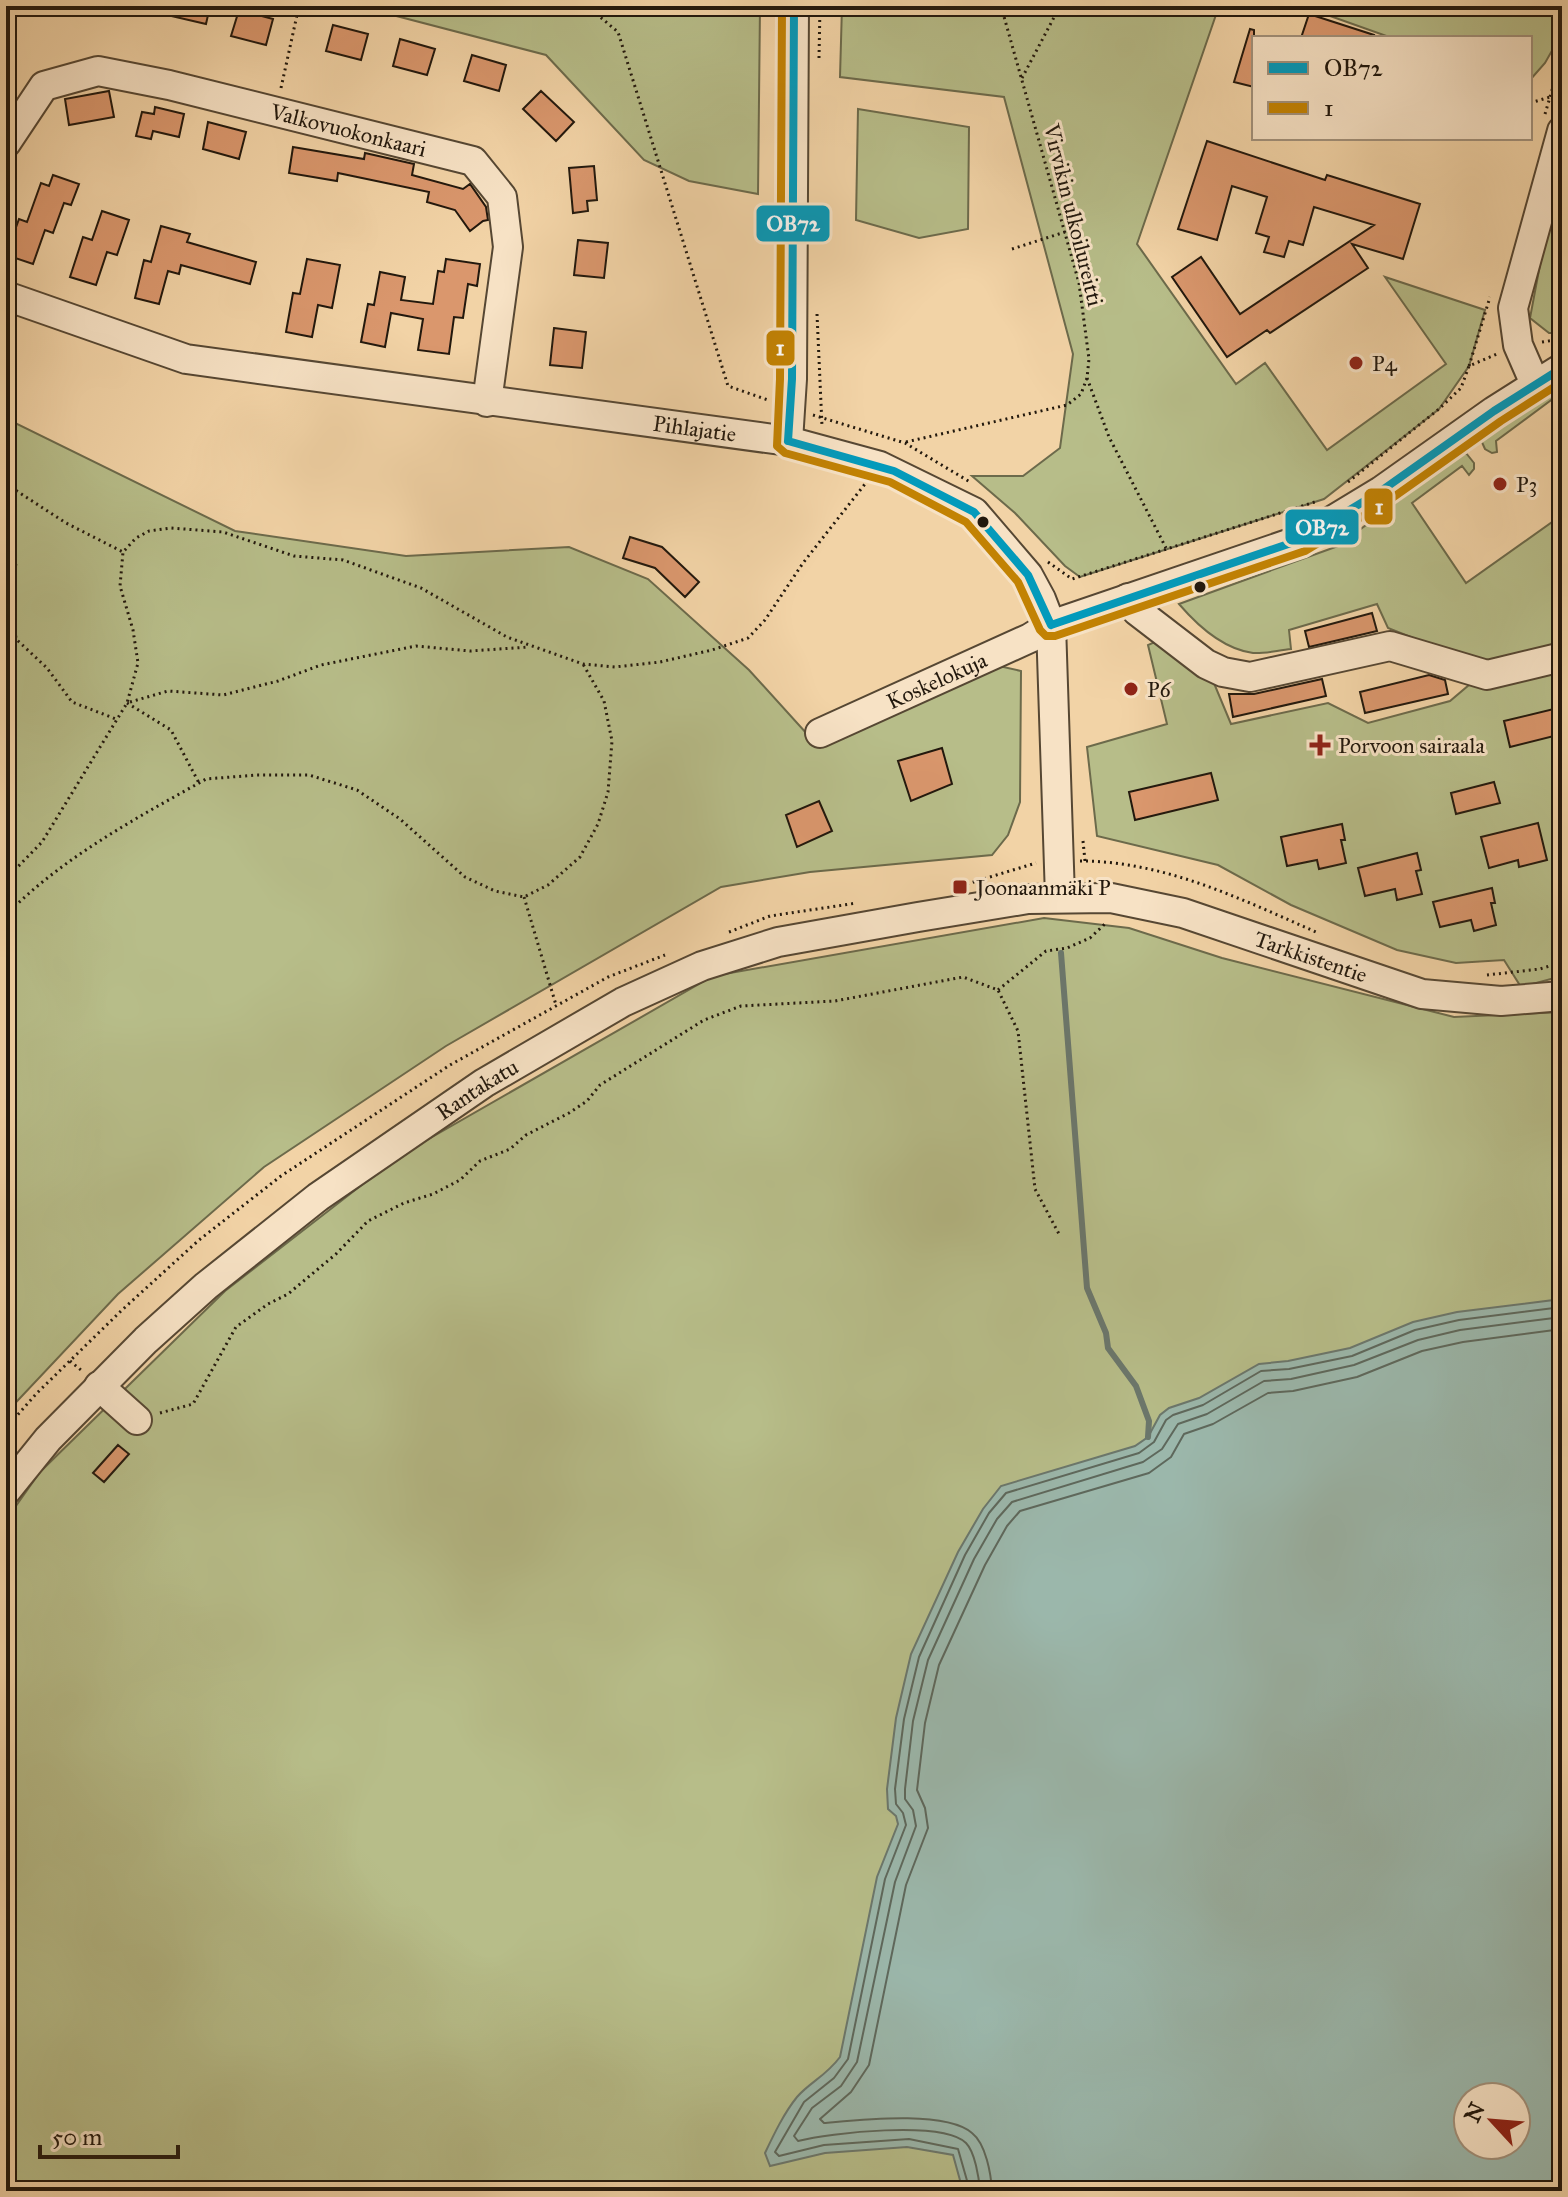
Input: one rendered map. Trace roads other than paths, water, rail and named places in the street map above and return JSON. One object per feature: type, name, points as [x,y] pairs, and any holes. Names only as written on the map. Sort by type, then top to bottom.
[{"type":"street","points":[[788,441],[794,6]]},
{"type":"street","name":"Valkovuokonkaari","points":[[6,143],[44,86],[98,71],[473,161],[502,197],[508,247],[487,402]]},
{"type":"street","points":[[1535,384],[1518,345],[1513,308],[1562,131]]},
{"type":"street","name":"Pihlajatie","points":[[6,296],[186,359],[788,441],[894,471],[974,512],[1028,575],[1051,625],[1060,897]]},
{"type":"street","name":"Koskelokuja","points":[[820,733],[1030,638],[1051,625],[1300,540],[1381,491],[1562,368]]},
{"type":"street","points":[[1128,598],[1137,611],[1206,664],[1223,672],[1250,677],[1390,646],[1487,675],[1562,657]]},
{"type":"street","name":"Tarkkistentie","points":[[1060,897],[1111,898],[1165,908],[1422,994],[1501,1001],[1562,996]]},
{"type":"street","name":"Rantakatu","points":[[6,1491],[48,1439],[99,1386],[206,1286],[318,1197],[484,1083],[623,1002],[702,966],[778,942],[1028,899],[1060,897]]},
{"type":"street","points":[[99,1386],[137,1420]]},
{"type":"water","points":[[1562,1299],[1562,2191],[963,2191],[953,2155],[907,2147],[825,2153],[770,2166],[765,2153],[788,2110],[797,2097],[840,2057],[877,1877],[898,1824],[896,1816],[888,1809],[887,1789],[896,1718],[911,1654],[958,1552],[983,1509],[1001,1486],[1135,1446],[1148,1437],[1160,1415],[1169,1408],[1199,1398],[1259,1364],[1350,1348],[1413,1322],[1457,1312]]},
{"type":"waterway","points":[[1061,953],[1087,1288],[1106,1333],[1108,1348],[1136,1386],[1149,1421],[1148,1437]]},
{"type":"place","name":"P4","points":[[1356,363]]},
{"type":"place","name":"P3","points":[[1500,484]]},
{"type":"place","name":"P6","points":[[1131,689]]},
{"type":"place","name":"Porvoon sairaala","points":[[1320,745]]},
{"type":"place","name":"Joonaanmäki P","points":[[960,887]]}]
